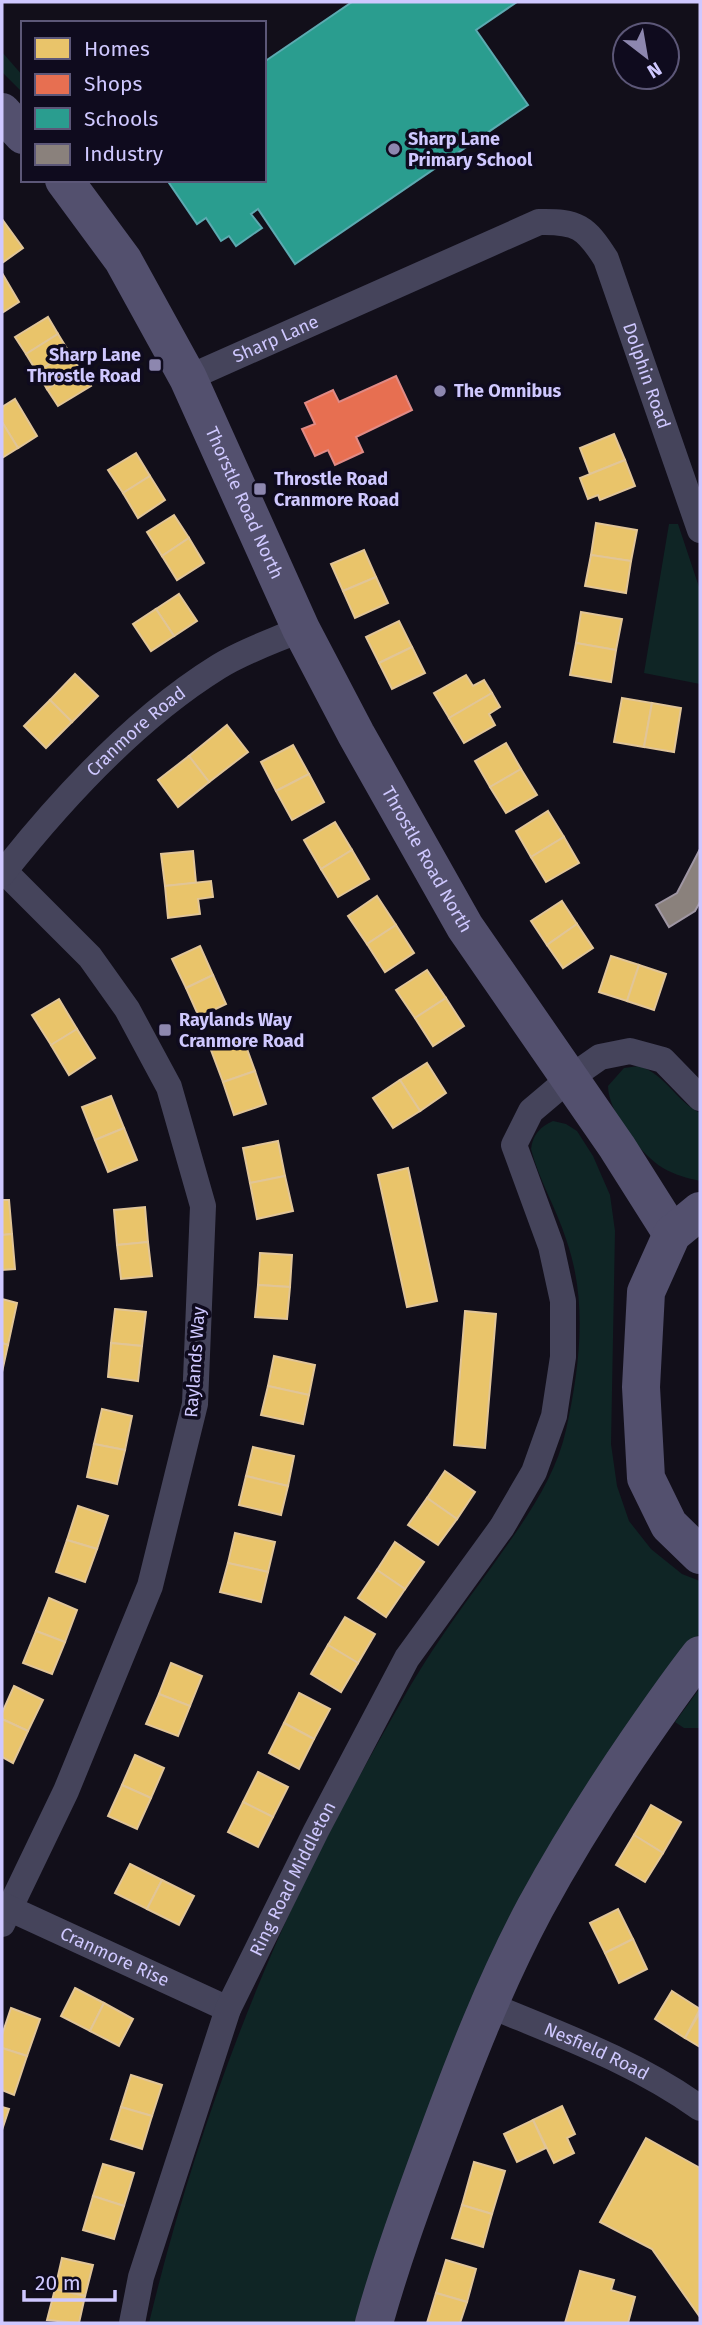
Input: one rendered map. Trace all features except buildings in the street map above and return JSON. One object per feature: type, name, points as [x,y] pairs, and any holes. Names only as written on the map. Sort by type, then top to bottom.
[{"type":"street","points":[[2,112],[21,133]]},
{"type":"street","points":[[65,182],[123,260],[188,378]]},
{"type":"street","name":"Sharp Lane","points":[[188,378],[539,222],[564,222],[581,229]]},
{"type":"street","name":"Dolphin Road","points":[[581,229],[593,239],[606,259],[700,530]]},
{"type":"street","name":"Thorstle Road North","points":[[188,378],[301,629]]},
{"type":"street","name":"Cranmore Road","points":[[2,871],[76,788],[154,713],[220,666],[301,629]]},
{"type":"street","name":"Throstle Road North","points":[[301,629],[356,734],[465,927],[570,1078],[686,1222]]},
{"type":"street","name":"Raylands Way","points":[[2,871],[90,957],[127,1009],[169,1087],[203,1206],[195,1404],[150,1586],[66,1791],[4,1912]]},
{"type":"street","points":[[570,1078],[600,1057],[630,1051],[663,1060],[700,1098]]},
{"type":"street","name":"Ring Road Middleton","points":[[132,2323],[141,2277],[228,2008],[316,1831],[407,1658],[502,1527],[534,1472],[554,1416],[563,1357],[563,1301],[551,1246],[514,1145],[531,1111],[570,1078]]},
{"type":"street","points":[[686,1222],[646,1292],[641,1387],[646,1478],[668,1525],[700,1555]]},
{"type":"street","points":[[374,2323],[387,2274],[460,2075],[489,2005],[535,1908],[601,1796],[700,1655]]},
{"type":"street","name":"Cranmore Rise","points":[[4,1912],[228,2008]]},
{"type":"street","name":"Nesfield Road","points":[[489,2005],[596,2049],[668,2084],[700,2108]]},
{"type":"green space","points":[[2,52],[21,74],[21,91],[2,72]]},
{"type":"green space","points":[[669,524],[678,524],[700,590],[700,684],[644,673]]},
{"type":"green space","points":[[639,1066],[656,1075],[684,1102],[700,1113],[700,1181],[672,1173],[654,1162],[627,1132],[620,1120],[609,1096],[608,1086],[624,1068]]},
{"type":"green space","points":[[553,1121],[566,1124],[577,1131],[593,1156],[610,1195],[615,1231],[611,1444],[617,1486],[629,1521],[651,1549],[682,1574],[700,1581],[700,1634],[636,1716],[361,2323],[149,2323],[176,2221],[208,2119],[245,2019],[299,1893],[355,1784],[410,1686],[526,1517],[546,1484],[561,1448],[578,1358],[580,1334],[577,1286],[566,1239],[531,1149],[538,1132]]},
{"type":"green space","points":[[700,1688],[700,1728],[684,1728],[675,1722]]},
{"type":"place","name":"Sharp Lane Primary School","points":[[394,149]]},
{"type":"place","name":"Sharp Lane Throstle Road","points":[[155,365]]},
{"type":"place","name":"The Omnibus","points":[[440,391]]},
{"type":"place","name":"Throstle Road Cranmore Road","points":[[260,489]]},
{"type":"place","name":"Raylands Way Cranmore Road","points":[[165,1030]]}]
